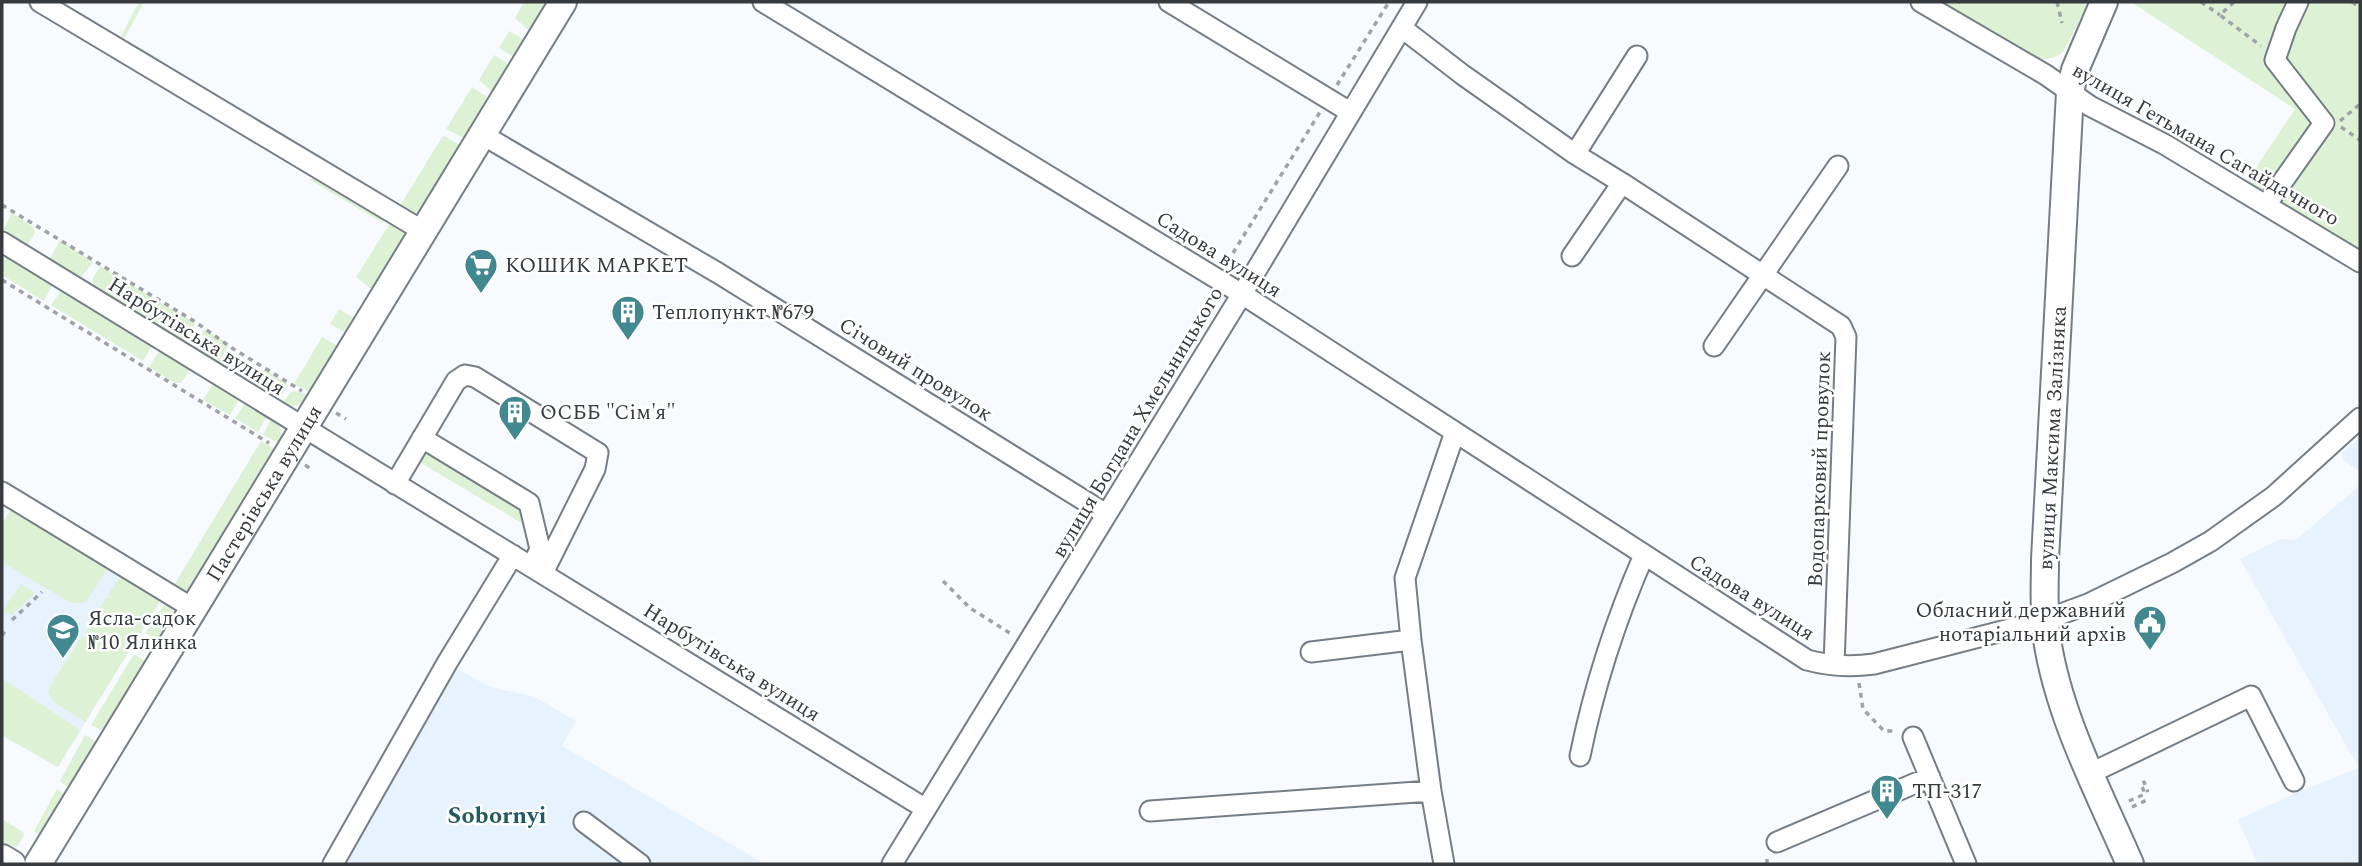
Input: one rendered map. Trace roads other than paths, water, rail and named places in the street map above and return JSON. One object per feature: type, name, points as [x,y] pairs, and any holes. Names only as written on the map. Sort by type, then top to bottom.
[{"type":"main road","name":"Пастерівська вулиця","points":[[38,864],[564,2]]},
{"type":"main road","name":"вулиця Максима Залізняка","points":[[2104,2],[2082,51],[2070,92],[2045,559],[2045,620],[2049,650],[2071,728],[2130,864]]},
{"type":"main road","points":[[2,858],[12,864]]},
{"type":"street","points":[[40,2],[424,231]]},
{"type":"street","name":"Садова вулиця","points":[[763,2],[1242,294],[1807,660],[1834,665],[1874,664],[2045,620],[2106,595],[2211,541],[2274,496],[2360,418]]},
{"type":"street","points":[[1169,2],[1350,112]]},
{"type":"street","name":"вулиця Богдана Хмельницького","points":[[892,864],[1242,294],[1417,2]]},
{"type":"street","name":"вулиця Гетьмана Сагайдачного","points":[[1920,2],[2046,75],[2090,106],[2164,144],[2360,262]]},
{"type":"street","points":[[2266,205],[2332,122],[2275,61],[2298,2]]},
{"type":"street","name":"Водопарковий провулок","points":[[1402,28],[1575,154],[1841,326],[1846,337],[1834,665]]},
{"type":"street","points":[[1575,154],[1637,56]]},
{"type":"street","name":"Січовий провулок","points":[[483,135],[718,273],[1107,514]]},
{"type":"street","points":[[1714,346],[1838,166]]},
{"type":"street","points":[[1572,256],[1622,183]]},
{"type":"street","name":"Нарбутівська вулиця","points":[[2,242],[926,809]]},
{"type":"street","points":[[395,484],[456,381],[460,377],[470,375],[596,451],[599,456],[595,469],[537,569]]},
{"type":"street","points":[[1444,864],[1410,640],[1405,578],[1455,432]]},
{"type":"street","points":[[422,438],[529,503],[540,549],[537,569]]},
{"type":"street","points":[[2,492],[194,609]]},
{"type":"street","points":[[333,864],[447,663],[513,555]]},
{"type":"street","points":[[1580,756],[1609,646],[1624,600],[1644,555]]},
{"type":"street","points":[[1311,652],[1410,640]]},
{"type":"street","points":[[2091,772],[2251,696],[2294,781]]},
{"type":"street","points":[[1913,737],[1966,864]]},
{"type":"street","points":[[1777,842],[1930,777]]},
{"type":"street","points":[[1150,811],[1431,792]]},
{"type":"street","points":[[584,822],[640,864]]},
{"type":"place","name":"КОШИК МАРКЕТ","points":[[481,295]]},
{"type":"place","name":"Теплопункт №679","points":[[628,342]]},
{"type":"place","name":"ОСББ \"Сім'я\"","points":[[515,442]]},
{"type":"place","name":"Обласний державний нотаріальний архів","points":[[2150,652]]},
{"type":"place","name":"Ясла-садок №10 Ялинка","points":[[63,660]]},
{"type":"place","name":"ТП-317","points":[[1887,821]]},
{"type":"district","name":"Sobornyi","points":[[497,815]]}]
